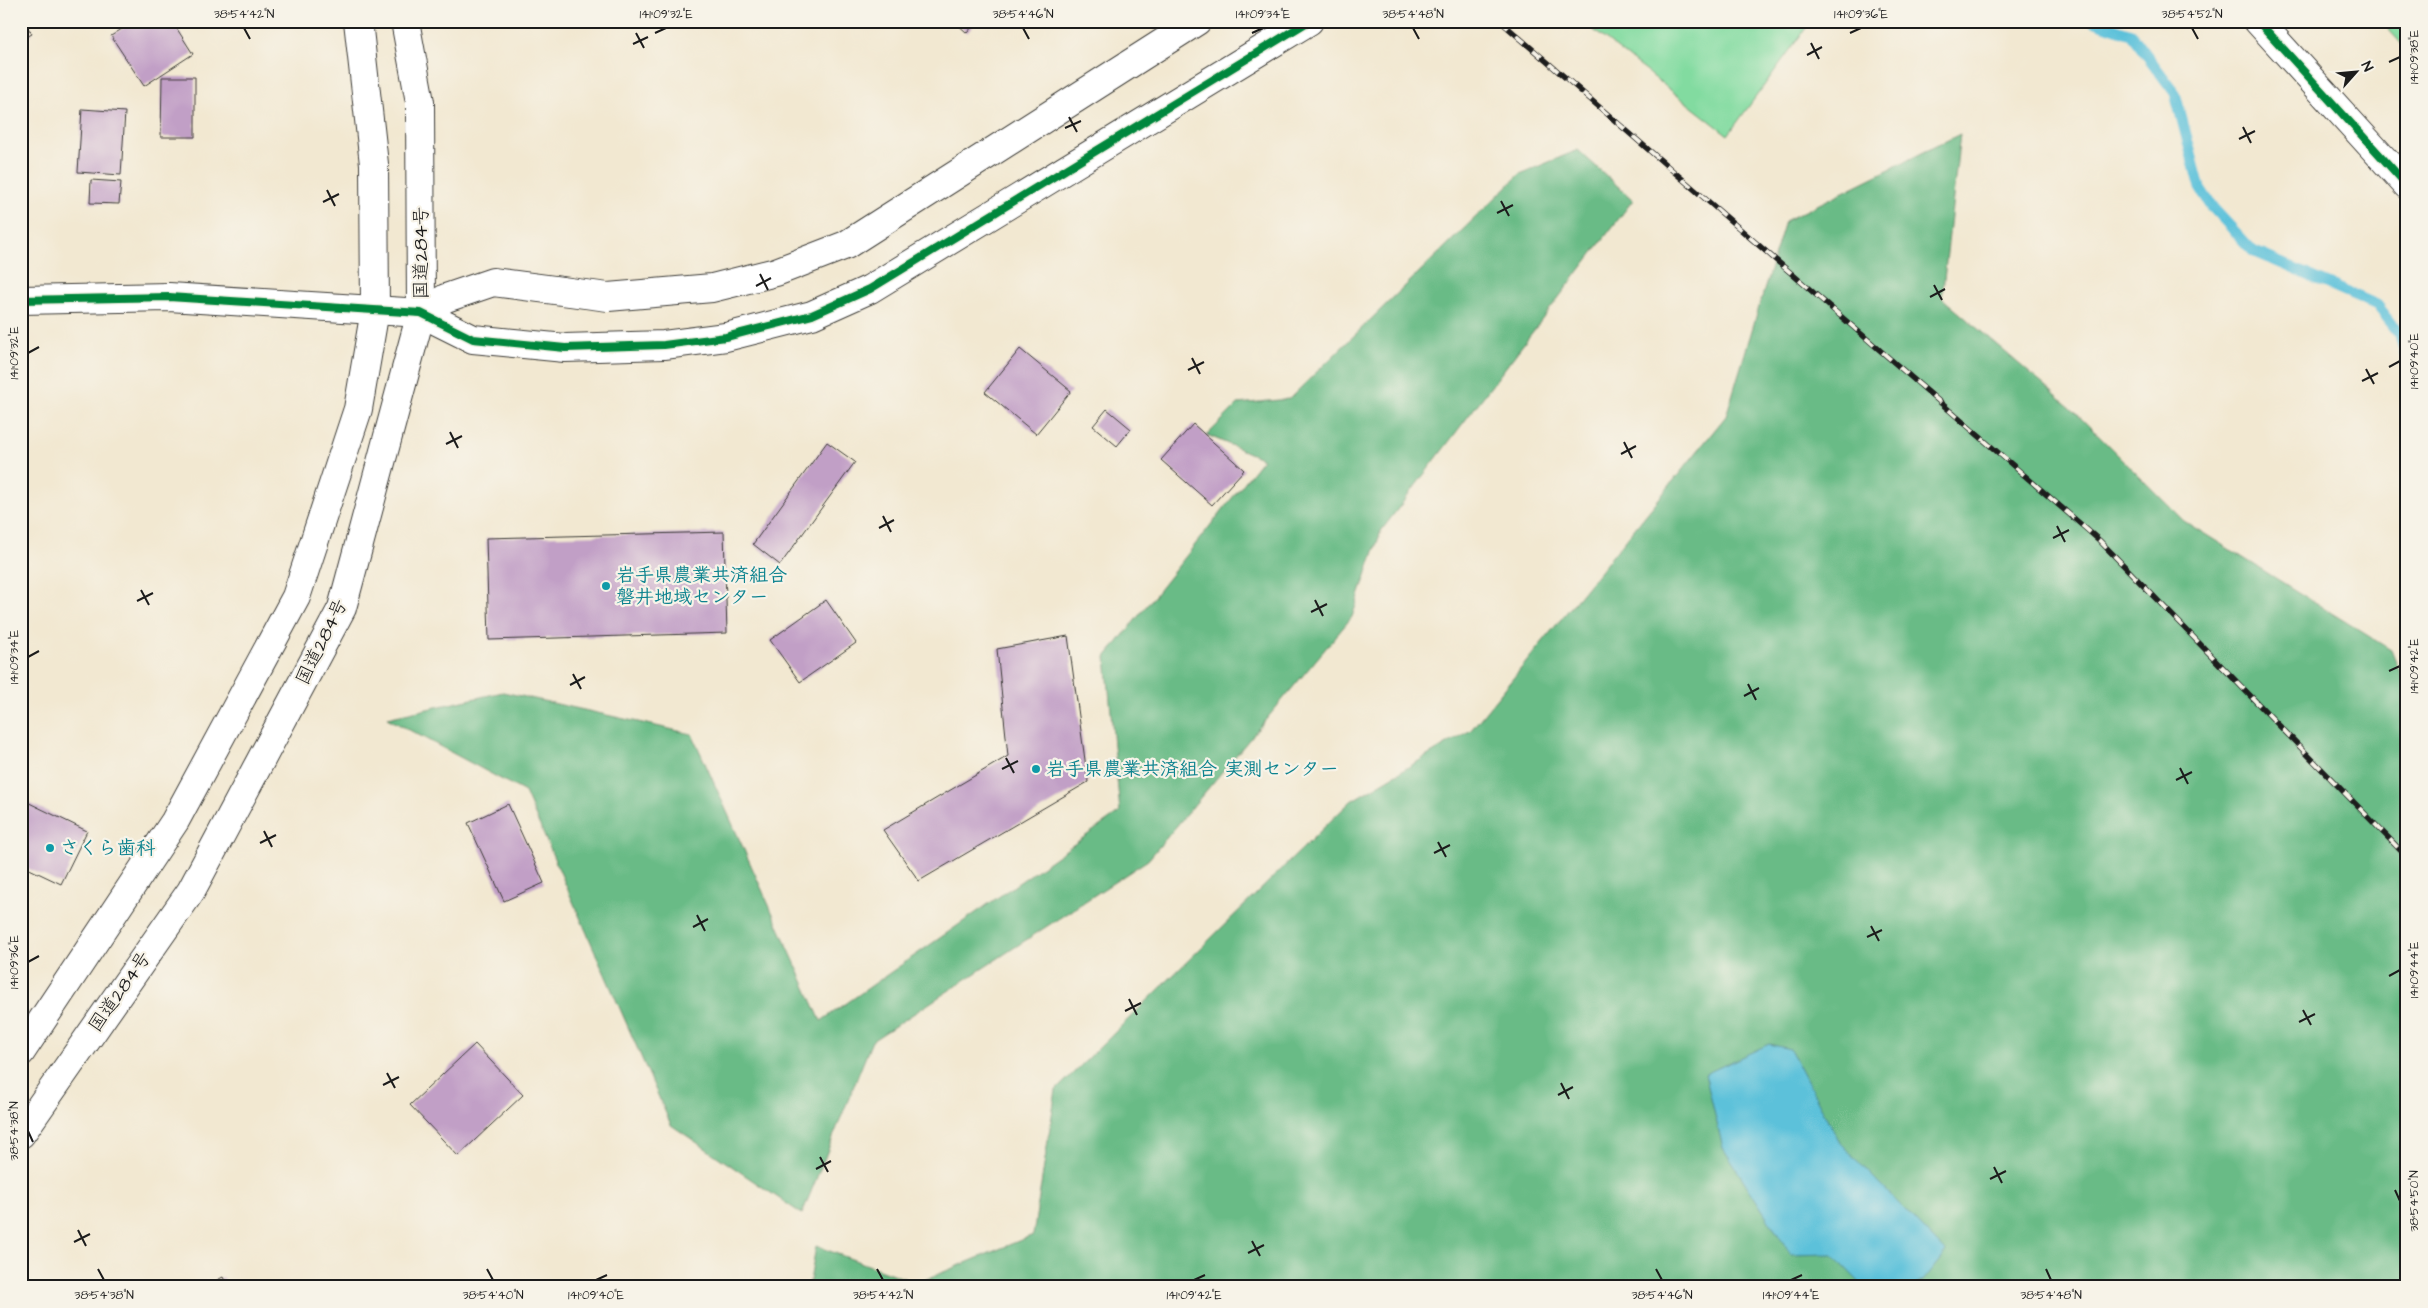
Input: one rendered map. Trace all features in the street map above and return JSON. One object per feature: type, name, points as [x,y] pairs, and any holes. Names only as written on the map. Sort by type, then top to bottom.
[{"type":"main road","points":[[21,1052],[175,821],[296,597],[358,409],[375,310],[374,164],[358,21]]},
{"type":"main road","name":"国道284号","points":[[21,1134],[190,890],[342,608],[421,313],[420,102],[405,21]]},
{"type":"main road","points":[[421,313],[446,298],[493,282],[608,297],[712,288],[776,272],[846,246],[1197,21]]},
{"type":"main road","points":[[21,300],[168,297],[421,313],[473,339],[565,348],[664,345],[726,337],[812,315],[870,289],[1309,21]]},
{"type":"main road","points":[[2258,21],[2407,185]]},
{"type":"green space","points":[[1582,21],[1811,21],[1728,135]]},
{"type":"green space","points":[[2381,21],[2407,21],[2407,50]]},
{"type":"green space","points":[[1960,134],[1942,298],[2073,410],[2184,521],[2391,650],[2407,690],[2407,1287],[809,1287],[816,1246],[917,1283],[1033,1235],[1056,1090],[1351,801],[1471,730],[1726,416],[1785,221]]},
{"type":"green space","points":[[1578,150],[1633,200],[1381,531],[1352,617],[1148,860],[872,1041],[802,1214],[671,1125],[525,792],[387,718],[503,692],[692,734],[821,1021],[1120,812],[1106,657],[1263,459],[1207,435],[1238,404],[1289,399],[1520,174]]},
{"type":"water","points":[[1769,1044],[1790,1049],[1840,1143],[1946,1252],[1923,1281],[1912,1287],[1864,1287],[1832,1254],[1791,1255],[1723,1148],[1705,1074]]},
{"type":"building","points":[[21,21],[24,21],[32,34],[21,40]]},
{"type":"building","points":[[134,21],[172,21],[193,54],[144,86],[111,36]]},
{"type":"building","points":[[954,21],[977,21],[967,33]]},
{"type":"building","points":[[162,77],[195,77],[195,137],[161,137]]},
{"type":"building","points":[[82,109],[125,112],[121,175],[78,172]]},
{"type":"building","points":[[91,180],[121,182],[119,204],[90,203]]},
{"type":"building","points":[[1020,349],[1071,391],[1036,434],[985,392]]},
{"type":"building","points":[[1107,409],[1131,429],[1117,446],[1093,426]]},
{"type":"building","points":[[1193,424],[1244,470],[1212,505],[1161,460]]},
{"type":"building","points":[[827,442],[855,462],[780,565],[753,544]]},
{"type":"building","name":"岩手県農業共済組合 磐井地域センター","points":[[724,532],[727,633],[489,640],[486,538]]},
{"type":"building","points":[[826,600],[856,643],[800,682],[770,640]]},
{"type":"building","name":"岩手県農業共済組合 実測センター","points":[[1068,636],[1088,782],[919,881],[883,830],[1008,756],[997,649]]},
{"type":"building","name":"さくら歯科","points":[[21,799],[87,831],[61,884],[21,865]]},
{"type":"building","points":[[508,804],[544,883],[504,901],[468,823]]},
{"type":"building","points":[[475,1044],[523,1095],[458,1156],[410,1105]]},
{"type":"building","points":[[223,1277],[228,1287],[204,1287]]},
{"type":"waterway","points":[[2093,21],[2131,34],[2175,93],[2200,188],[2213,208],[2253,251],[2377,305],[2400,334],[2407,361]]},
{"type":"railway","points":[[1500,21],[2099,540],[2407,857]]},
{"type":"cycle path","points":[[21,300],[169,297],[421,313],[473,339],[565,348],[664,345],[726,337],[812,315],[870,289],[1309,21]]},
{"type":"cycle path","points":[[2258,21],[2407,185]]},
{"type":"place","name":"岩手県農業共済組合 磐井地域センター","points":[[606,586]]},
{"type":"place","name":"岩手県農業共済組合 実測センター","points":[[1036,769]]},
{"type":"place","name":"さくら歯科","points":[[50,848]]}]
